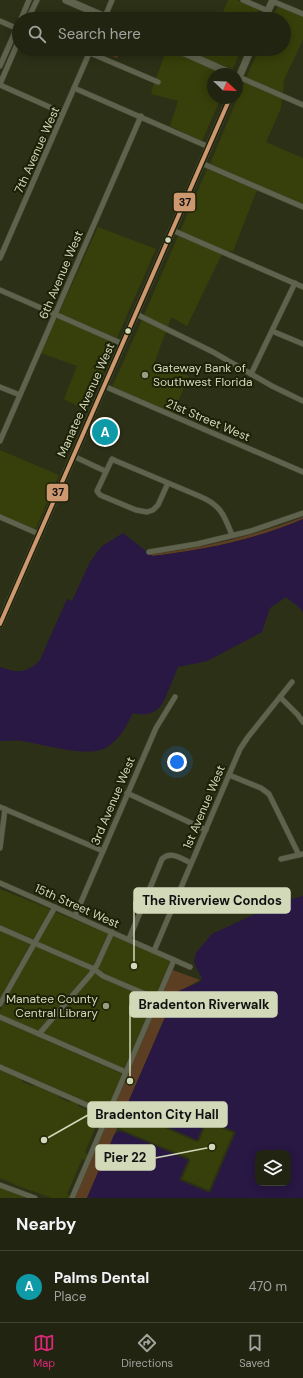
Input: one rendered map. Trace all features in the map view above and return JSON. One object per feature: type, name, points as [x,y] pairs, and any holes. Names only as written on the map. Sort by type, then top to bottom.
[{"type":"main road","points":[[66,0],[93,12]]},
{"type":"main road","points":[[268,11],[272,0]]},
{"type":"main road","points":[[192,56],[219,68]]},
{"type":"main road","points":[[243,68],[248,56]]},
{"type":"main road","name":"Manatee Avenue West","points":[[0,624],[227,104]]},
{"type":"street","points":[[23,12],[29,0]]},
{"type":"street","points":[[31,12],[37,0]]},
{"type":"street","points":[[108,12],[112,0]]},
{"type":"street","points":[[243,0],[268,11]]},
{"type":"street","points":[[272,0],[303,14]]},
{"type":"street","points":[[0,21],[12,26]]},
{"type":"street","points":[[0,66],[12,41]]},
{"type":"street","points":[[12,56],[0,84],[63,113]]},
{"type":"street","name":"7th Avenue West","points":[[0,258],[89,56]]},
{"type":"street","points":[[102,56],[158,82]]},
{"type":"street","points":[[243,81],[303,105]]},
{"type":"street","points":[[74,88],[209,147]]},
{"type":"street","name":"6th Avenue West","points":[[0,441],[141,116]]},
{"type":"street","points":[[202,163],[303,207]]},
{"type":"street","points":[[172,230],[303,286]]},
{"type":"street","points":[[251,374],[295,283]]},
{"type":"street","points":[[0,290],[123,344]]},
{"type":"street","points":[[136,314],[213,352],[272,386],[303,401]]},
{"type":"street","points":[[272,331],[303,344]]},
{"type":"street","name":"21st Street West","points":[[104,386],[303,472]]},
{"type":"street","points":[[0,387],[20,395]]},
{"type":"street","points":[[74,456],[105,471]]},
{"type":"street","points":[[168,483],[158,505],[150,511],[142,512],[98,494],[98,488],[112,459],[206,499],[216,505],[224,514],[232,535]]},
{"type":"street","points":[[149,552],[197,544],[251,531],[303,513]]},
{"type":"street","points":[[0,517],[39,534]]},
{"type":"street","name":"1st Avenue West","points":[[154,951],[244,742],[292,682]]},
{"type":"street","name":"3rd Avenue West","points":[[75,916],[156,728],[176,697]]},
{"type":"street","points":[[280,697],[303,722]]},
{"type":"street","points":[[229,775],[261,788],[269,794],[301,854],[281,859]]},
{"type":"street","points":[[127,793],[206,830]]},
{"type":"street","points":[[0,848],[2,807],[103,851]]},
{"type":"street","points":[[129,939],[164,856],[170,854],[192,863]]},
{"type":"street","name":"15th Street West","points":[[0,883],[190,967]]},
{"type":"street","points":[[0,1004],[55,907]]},
{"type":"street","points":[[0,928],[94,969],[103,976],[157,999]]},
{"type":"street","points":[[38,1034],[94,969],[112,932]]},
{"type":"street","points":[[72,1198],[110,1115],[126,1072],[174,960]]},
{"type":"street","points":[[0,1017],[126,1072]]},
{"type":"street","points":[[0,1067],[110,1115]]},
{"type":"street","points":[[0,1185],[34,1198]]},
{"type":"shaded area","points":[[228,0],[237,0],[259,10],[258,12],[223,12]]},
{"type":"shaded area","points":[[278,6],[303,17],[303,39],[284,80],[283,93],[246,78],[256,56],[291,56],[291,12],[275,12]]},
{"type":"shaded area","points":[[164,56],[185,56],[212,68],[207,68],[207,104],[218,104],[202,141],[170,126],[178,101],[151,94],[154,83],[159,85],[161,81],[156,78]]},
{"type":"shaded area","points":[[198,56],[202,56],[238,56],[233,68],[225,68]]},
{"type":"shaded area","points":[[244,82],[282,98],[281,108],[266,142],[303,158],[303,204],[210,164],[235,104],[243,104]]},
{"type":"shaded area","points":[[207,169],[257,190],[233,251],[226,251],[180,231]]},
{"type":"shaded area","points":[[98,227],[156,249],[117,338],[59,313]]},
{"type":"shaded area","points":[[178,236],[222,254],[187,326],[171,317],[168,327],[144,315]]},
{"type":"shaded area","points":[[57,317],[115,343],[87,411],[64,399],[77,366],[41,353]]},
{"type":"shaded area","points":[[142,320],[166,331],[154,364],[189,376],[173,413],[112,387]]},
{"type":"shaded area","points":[[0,450],[59,475],[35,530],[0,515]]},
{"type":"shaded area","points":[[303,517],[303,519],[266,533],[229,543],[171,554],[152,556],[150,554],[209,545],[266,530]]},
{"type":"shaded area","points":[[303,519],[303,613],[301,609],[286,597],[270,608],[262,632],[207,661],[178,667],[160,707],[147,714],[133,713],[126,727],[116,740],[107,747],[90,752],[66,750],[22,741],[0,741],[0,667],[22,671],[31,668],[40,660],[67,599],[72,601],[90,562],[101,547],[123,533],[152,556],[171,554],[248,538]]},
{"type":"shaded area","points":[[0,889],[50,909],[33,939],[0,925]]},
{"type":"shaded area","points":[[303,896],[303,1198],[87,1198],[114,1135],[119,1131],[188,1160],[179,1180],[210,1193],[236,1132],[206,1119],[197,1140],[132,1111],[127,1105],[176,992],[200,982],[202,978],[194,961],[196,953],[212,934],[276,904]]},
{"type":"shaded area","points":[[55,912],[108,933],[93,966],[38,942]]},
{"type":"shaded area","points":[[0,930],[30,944],[0,998]]},
{"type":"shaded area","points":[[113,935],[170,961],[155,996],[97,969]]},
{"type":"shaded area","points":[[35,946],[90,970],[38,1031],[0,1014],[9,993]]},
{"type":"shaded area","points":[[170,969],[200,980],[175,994],[87,1198],[74,1198]]},
{"type":"shaded area","points":[[95,973],[102,978],[153,1001],[124,1069],[43,1033]]},
{"type":"shaded area","points":[[0,1020],[122,1074],[107,1111],[0,1064]]},
{"type":"shaded area","points":[[0,1070],[21,1079],[22,1082],[32,1086],[35,1085],[59,1096],[60,1098],[69,1102],[71,1101],[78,1104],[78,1106],[92,1112],[94,1111],[103,1116],[104,1119],[101,1125],[97,1124],[85,1152],[88,1155],[86,1160],[82,1159],[67,1194],[71,1196],[70,1198],[52,1198],[0,1178]]},
{"type":"shaded area","points":[[127,1111],[197,1142],[199,1141],[207,1122],[233,1133],[209,1190],[182,1179],[190,1161],[189,1158],[120,1129]]},
{"type":"shaded area","points":[[0,1186],[30,1198],[0,1198]]},
{"type":"transit line","name":"37","points":[[0,624],[227,104]]},
{"type":"place","name":"Gateway Bank of Southwest Florida","points":[[145,375]]},
{"type":"place","name":"Palms Dental","points":[[105,432]]},
{"type":"place","name":"The Riverview Condos","points":[[134,966]]},
{"type":"place","name":"Manatee County Central Library","points":[[106,1006]]},
{"type":"place","name":"Bradenton Riverwalk","points":[[130,1081]]},
{"type":"place","name":"Bradenton City Hall","points":[[44,1140]]},
{"type":"place","name":"Pier 22","points":[[212,1147]]}]
